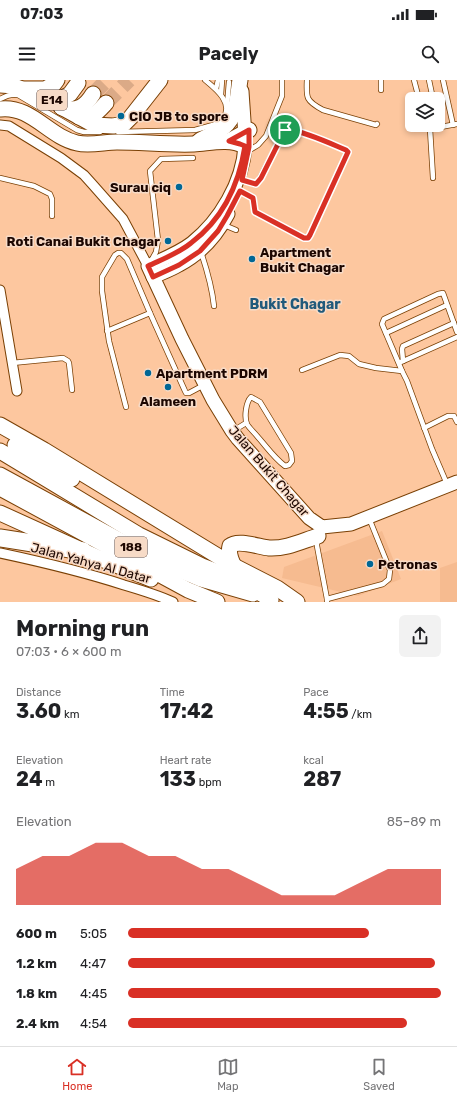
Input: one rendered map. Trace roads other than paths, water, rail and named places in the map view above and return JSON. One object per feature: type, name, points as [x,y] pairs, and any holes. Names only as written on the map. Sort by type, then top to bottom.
[{"type":"highway","points":[[0,538],[83,551]]},
{"type":"main road","name":"E14","points":[[22,89],[45,89],[54,84],[57,80]]},
{"type":"main road","points":[[0,101],[11,101],[23,106],[76,137],[102,139],[115,133],[131,117],[160,80]]},
{"type":"main road","points":[[151,272],[179,265],[200,251],[218,231],[222,224],[241,186],[246,140],[248,80]]},
{"type":"main road","points":[[193,151],[230,121],[234,114],[236,105],[237,81]]},
{"type":"main road","points":[[151,272],[191,243],[211,224],[232,193],[242,163],[246,140],[237,81]]},
{"type":"main road","name":"E14","points":[[46,101],[61,99],[70,94],[78,83]]},
{"type":"main road","name":"E14","points":[[0,85],[5,84],[22,89],[61,107],[94,125],[113,126],[115,133]]},
{"type":"main road","name":"E14","points":[[61,107],[69,109],[79,108],[87,103],[93,94]]},
{"type":"main road","name":"E14","points":[[79,117],[89,117],[98,112],[106,103]]},
{"type":"main road","points":[[0,109],[12,109],[24,112],[65,138],[77,143],[115,133],[193,151],[229,141],[240,144],[246,140]]},
{"type":"main road","name":"Jalan Bukit Chagar","points":[[151,272],[182,339],[232,432],[320,532]]},
{"type":"main road","points":[[0,425],[44,450],[234,566],[277,588],[297,602]]},
{"type":"main road","points":[[0,436],[275,601]]},
{"type":"main road","points":[[0,451],[139,535],[202,566],[242,581]]},
{"type":"main road","name":"188","points":[[0,475],[166,564],[202,578],[275,601]]},
{"type":"main road","points":[[234,566],[229,552],[232,544],[238,543],[271,548],[289,546],[320,532],[351,524],[454,483]]},
{"type":"main road","name":"188","points":[[0,488],[188,590],[217,602]]},
{"type":"main road","points":[[0,504],[11,510],[36,530]]},
{"type":"main road","points":[[0,513],[83,551],[157,582],[188,590]]},
{"type":"main road","points":[[0,521],[5,524],[36,530]]},
{"type":"street","name":"Jalan Bukit Chagar","points":[[0,125],[9,126],[61,158],[84,175],[123,219],[151,272]]},
{"type":"street","points":[[0,290],[17,390]]},
{"type":"street","name":"Jalan Yahya Al Datar","points":[[0,553],[110,580],[174,602]]},
{"type":"lane","points":[[216,89],[218,80]]},
{"type":"lane","points":[[222,80],[221,94],[226,108]]},
{"type":"lane","points":[[246,140],[258,144],[266,136],[282,96],[282,80]]},
{"type":"lane","points":[[307,80],[306,96],[316,106],[324,110],[376,125],[377,124]]},
{"type":"lane","points":[[381,80],[381,90]]},
{"type":"lane","points":[[414,80],[417,92]]},
{"type":"lane","points":[[429,80],[432,92]]},
{"type":"lane","points":[[444,80],[455,124],[445,126]]},
{"type":"lane","points":[[208,81],[221,94]]},
{"type":"lane","points":[[115,133],[195,130],[213,125],[224,117],[237,81]]},
{"type":"lane","points":[[288,129],[313,136],[348,152],[308,238],[304,238],[255,212],[253,198],[241,186],[256,184],[258,182],[285,130],[288,129]]},
{"type":"lane","points":[[115,133],[142,131]]},
{"type":"lane","points":[[430,132],[433,178]]},
{"type":"lane","points":[[151,272],[158,240],[150,172],[161,159],[193,151]]},
{"type":"lane","points":[[0,178],[34,186],[50,194],[52,199],[52,216]]},
{"type":"lane","points":[[222,224],[236,230]]},
{"type":"lane","points":[[200,251],[209,279],[214,306]]},
{"type":"lane","points":[[126,407],[109,341],[102,291],[102,277],[115,254],[118,253],[122,253],[127,259],[184,391],[189,393],[205,384]]},
{"type":"lane","points":[[454,483],[424,428],[407,381],[382,324],[384,319],[443,293],[457,332]]},
{"type":"lane","points":[[386,333],[447,305]]},
{"type":"lane","points":[[107,330],[150,313]]},
{"type":"lane","points":[[403,361],[403,346],[454,323]]},
{"type":"lane","points":[[398,363],[457,337]]},
{"type":"lane","points":[[302,370],[340,355],[349,356],[359,364],[376,368],[402,371]]},
{"type":"lane","points":[[12,363],[63,358],[69,363],[72,390]]},
{"type":"lane","points":[[251,397],[260,402],[291,453],[292,461],[290,465],[285,466],[282,464],[246,423],[247,405],[248,400],[251,397]]},
{"type":"lane","points":[[424,428],[448,416],[454,416],[457,422]]},
{"type":"lane","points":[[232,432],[246,423]]},
{"type":"lane","points":[[320,532],[317,546],[327,601],[383,584],[389,579],[390,570],[368,517]]},
{"type":"tunnel","points":[[93,94],[107,80]]},
{"type":"tunnel","points":[[106,103],[129,80]]},
{"type":"place","name":"CIO JB to spore","points":[[121,116]]},
{"type":"place","name":"Surau ciq","points":[[179,187]]},
{"type":"place","name":"Roti Canai Bukit Chagar","points":[[168,241]]},
{"type":"place","name":"Apartment Bukit Chagar","points":[[252,259]]},
{"type":"place","name":"Apartment PDRM","points":[[148,373]]},
{"type":"place","name":"Alameen","points":[[168,387]]},
{"type":"place","name":"Petronas","points":[[370,564]]},
{"type":"district","name":"Bukit Chagar","points":[[295,304]]}]
